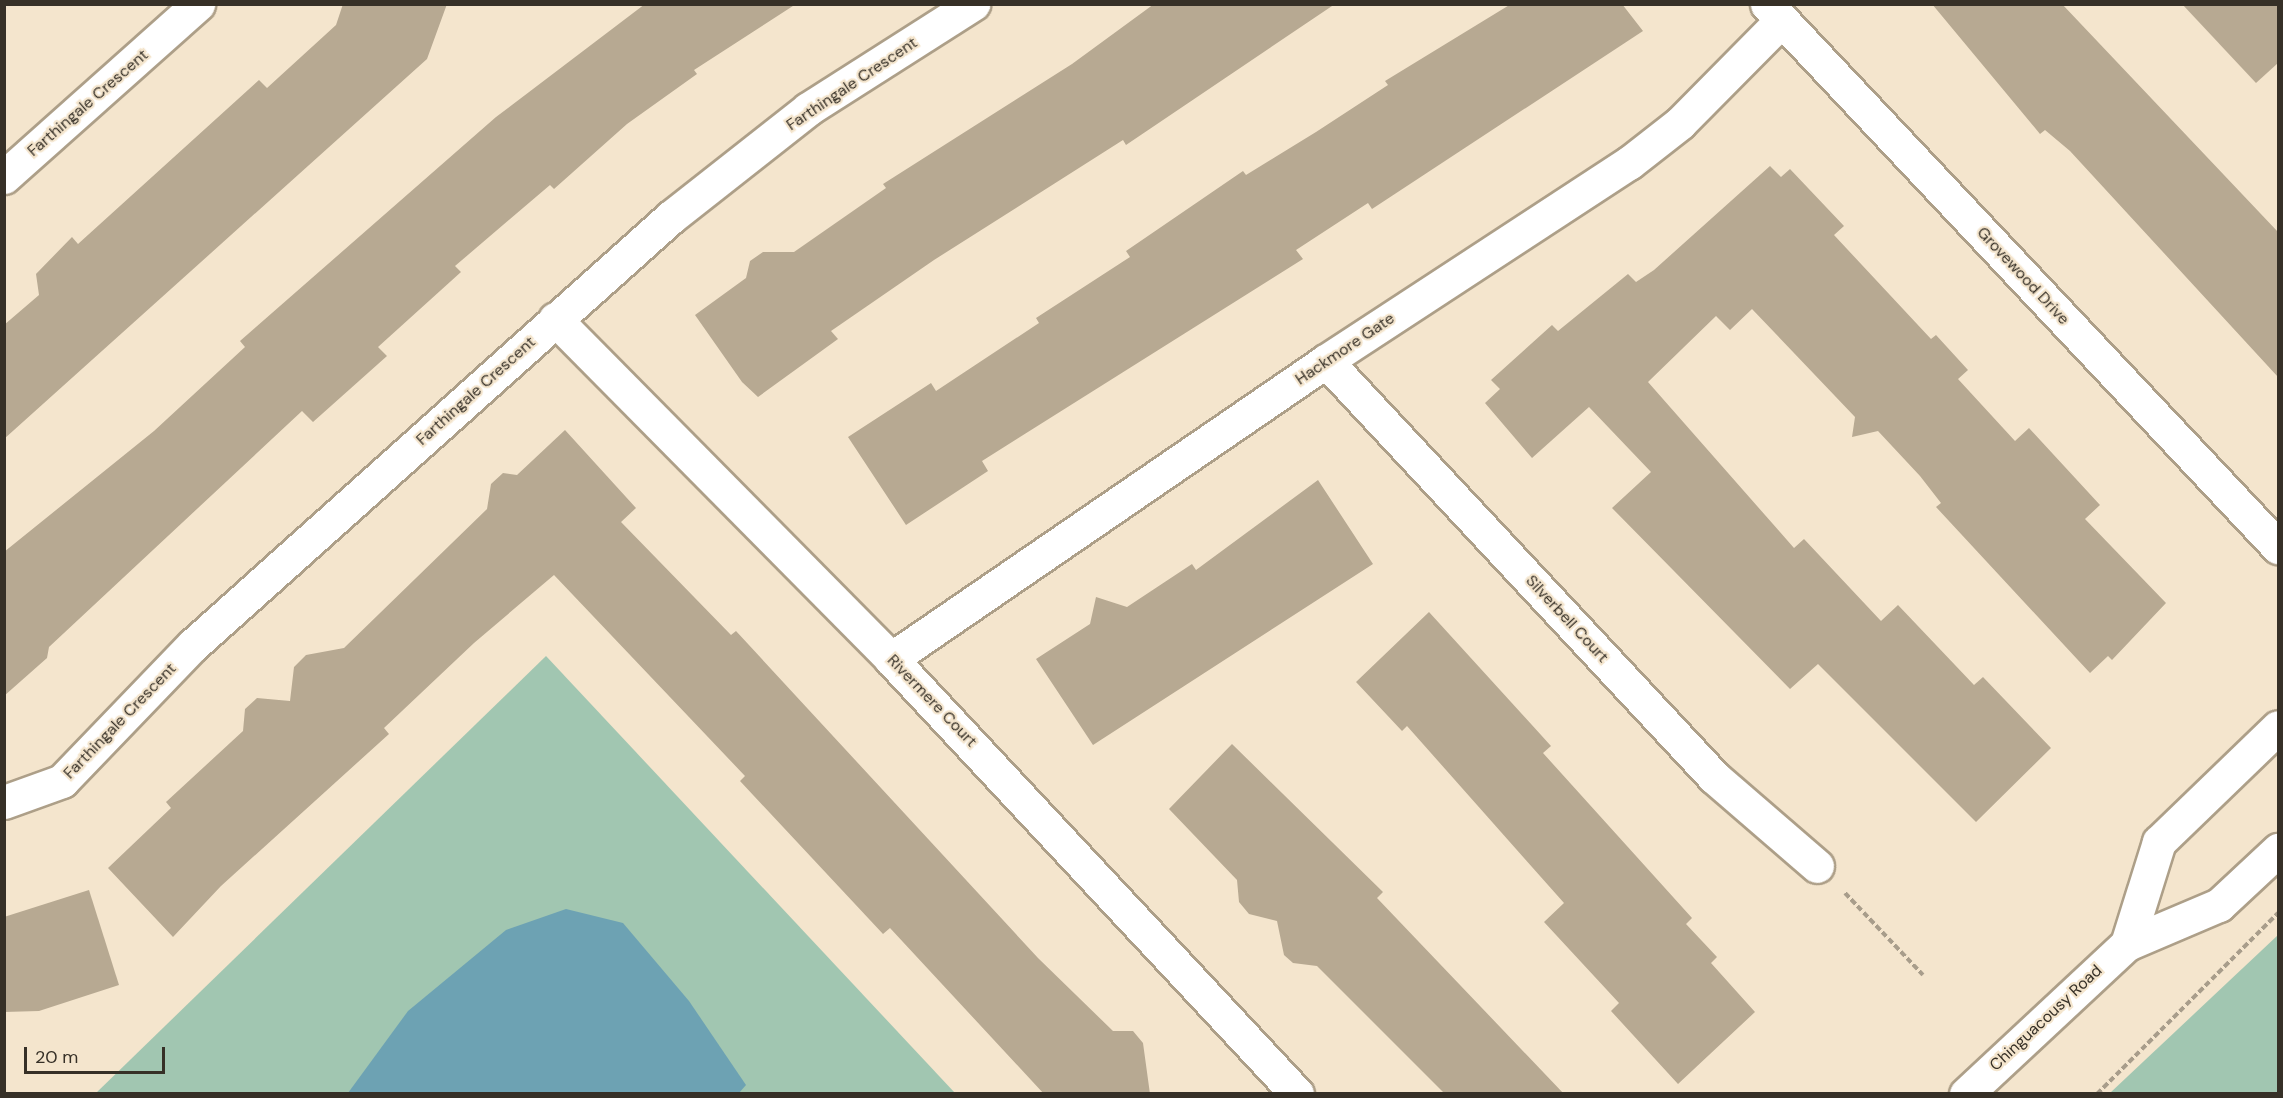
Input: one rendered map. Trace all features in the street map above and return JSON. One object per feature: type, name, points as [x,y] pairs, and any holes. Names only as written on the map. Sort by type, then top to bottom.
[{"type":"street","name":"Farthingale Crescent","points":[[4,177],[198,4]]},
{"type":"street","name":"Farthingale Crescent","points":[[4,802],[62,781],[193,645],[671,217],[808,109],[973,4]]},
{"type":"street","name":"Hackmore Gate","points":[[891,659],[1326,361],[1629,163],[1680,123],[1774,12]]},
{"type":"street","name":"Grovewood Drive","points":[[1774,12],[2278,547]]},
{"type":"street","name":"Rivermere Court","points":[[555,319],[891,659],[1297,1094]]},
{"type":"street","name":"Silverbell Court","points":[[1326,361],[1714,777],[1817,866]]},
{"type":"street","name":"Chinguacousy Road","points":[[2127,944],[2159,842],[2278,727]]},
{"type":"street","name":"Chinguacousy Road","points":[[1966,1094],[2127,944],[2219,905],[2278,850]]},
{"type":"path","points":[[1817,866],[1923,975]]},
{"type":"path","points":[[2097,1094],[2278,913]]},
{"type":"green space","points":[[546,656],[955,1093],[95,1094]]},
{"type":"green space","points":[[2278,935],[2278,1093],[2110,1093]]},
{"type":"water","points":[[566,909],[623,923],[689,1001],[746,1085],[739,1093],[348,1093],[408,1011],[506,930]]},
{"type":"building","points":[[343,4],[447,4],[427,59],[4,439],[4,325],[39,295],[36,274],[72,237],[78,244],[259,80],[267,88],[336,25]]},
{"type":"building","points":[[645,4],[796,4],[694,70],[697,74],[627,124],[554,189],[550,185],[455,266],[461,272],[378,347],[387,356],[313,422],[302,411],[49,647],[47,658],[4,696],[4,552],[154,431],[245,347],[240,341],[496,117]]},
{"type":"building","points":[[1154,4],[1335,4],[1126,145],[1123,140],[934,260],[831,331],[838,339],[758,397],[742,382],[695,315],[746,278],[750,261],[763,252],[794,252],[886,188],[883,184],[1072,64]]},
{"type":"building","points":[[1511,4],[1622,4],[1643,31],[1372,209],[1368,203],[1296,250],[1303,259],[982,461],[988,471],[906,525],[848,437],[931,383],[936,391],[1039,323],[1036,318],[1130,257],[1126,251],[1243,171],[1246,175],[1316,132],[1388,85],[1385,81]]},
{"type":"building","points":[[1932,4],[2062,4],[2278,232],[2278,377],[2070,151],[2045,130],[2040,134]]},
{"type":"building","points":[[2182,4],[2278,4],[2278,63],[2256,83]]},
{"type":"building","points":[[1770,166],[1781,177],[1790,169],[1844,226],[1834,235],[1931,339],[1936,335],[1968,370],[1958,379],[2015,441],[2029,428],[2100,505],[2085,519],[2166,603],[2112,660],[2108,656],[2090,673],[1936,507],[1941,503],[1920,476],[1878,431],[1852,437],[1855,417],[1752,309],[1730,330],[1716,316],[1648,382],[1794,548],[1804,539],[1881,621],[1898,605],[1974,685],[1983,677],[2051,748],[1976,822],[1818,664],[1790,689],[1612,508],[1651,472],[1589,407],[1532,458],[1485,403],[1500,389],[1491,380],[1552,325],[1558,331],[1628,274],[1636,282],[1654,270]]},
{"type":"building","points":[[565,430],[636,508],[621,522],[731,635],[736,631],[1038,958],[1113,1031],[1133,1031],[1143,1043],[1150,1094],[1044,1094],[890,928],[883,934],[740,781],[745,776],[554,575],[474,643],[384,728],[389,734],[221,886],[173,937],[108,868],[171,808],[166,802],[243,731],[245,709],[257,698],[290,701],[294,667],[306,655],[344,648],[487,509],[491,484],[503,473],[517,475]]},
{"type":"building","points":[[1318,480],[1373,564],[1093,745],[1036,659],[1090,624],[1096,597],[1127,607],[1192,564],[1196,570]]},
{"type":"building","points":[[1429,612],[1551,746],[1543,753],[1692,918],[1686,924],[1717,957],[1711,963],[1755,1012],[1678,1084],[1611,1011],[1619,1003],[1544,922],[1564,903],[1407,726],[1402,731],[1356,682]]},
{"type":"building","points":[[1232,744],[1383,892],[1377,898],[1564,1094],[1445,1094],[1317,966],[1293,963],[1284,955],[1277,921],[1249,914],[1239,902],[1237,880],[1169,809]]},
{"type":"building","points":[[89,890],[119,985],[39,1011],[4,1012],[4,917]]}]
